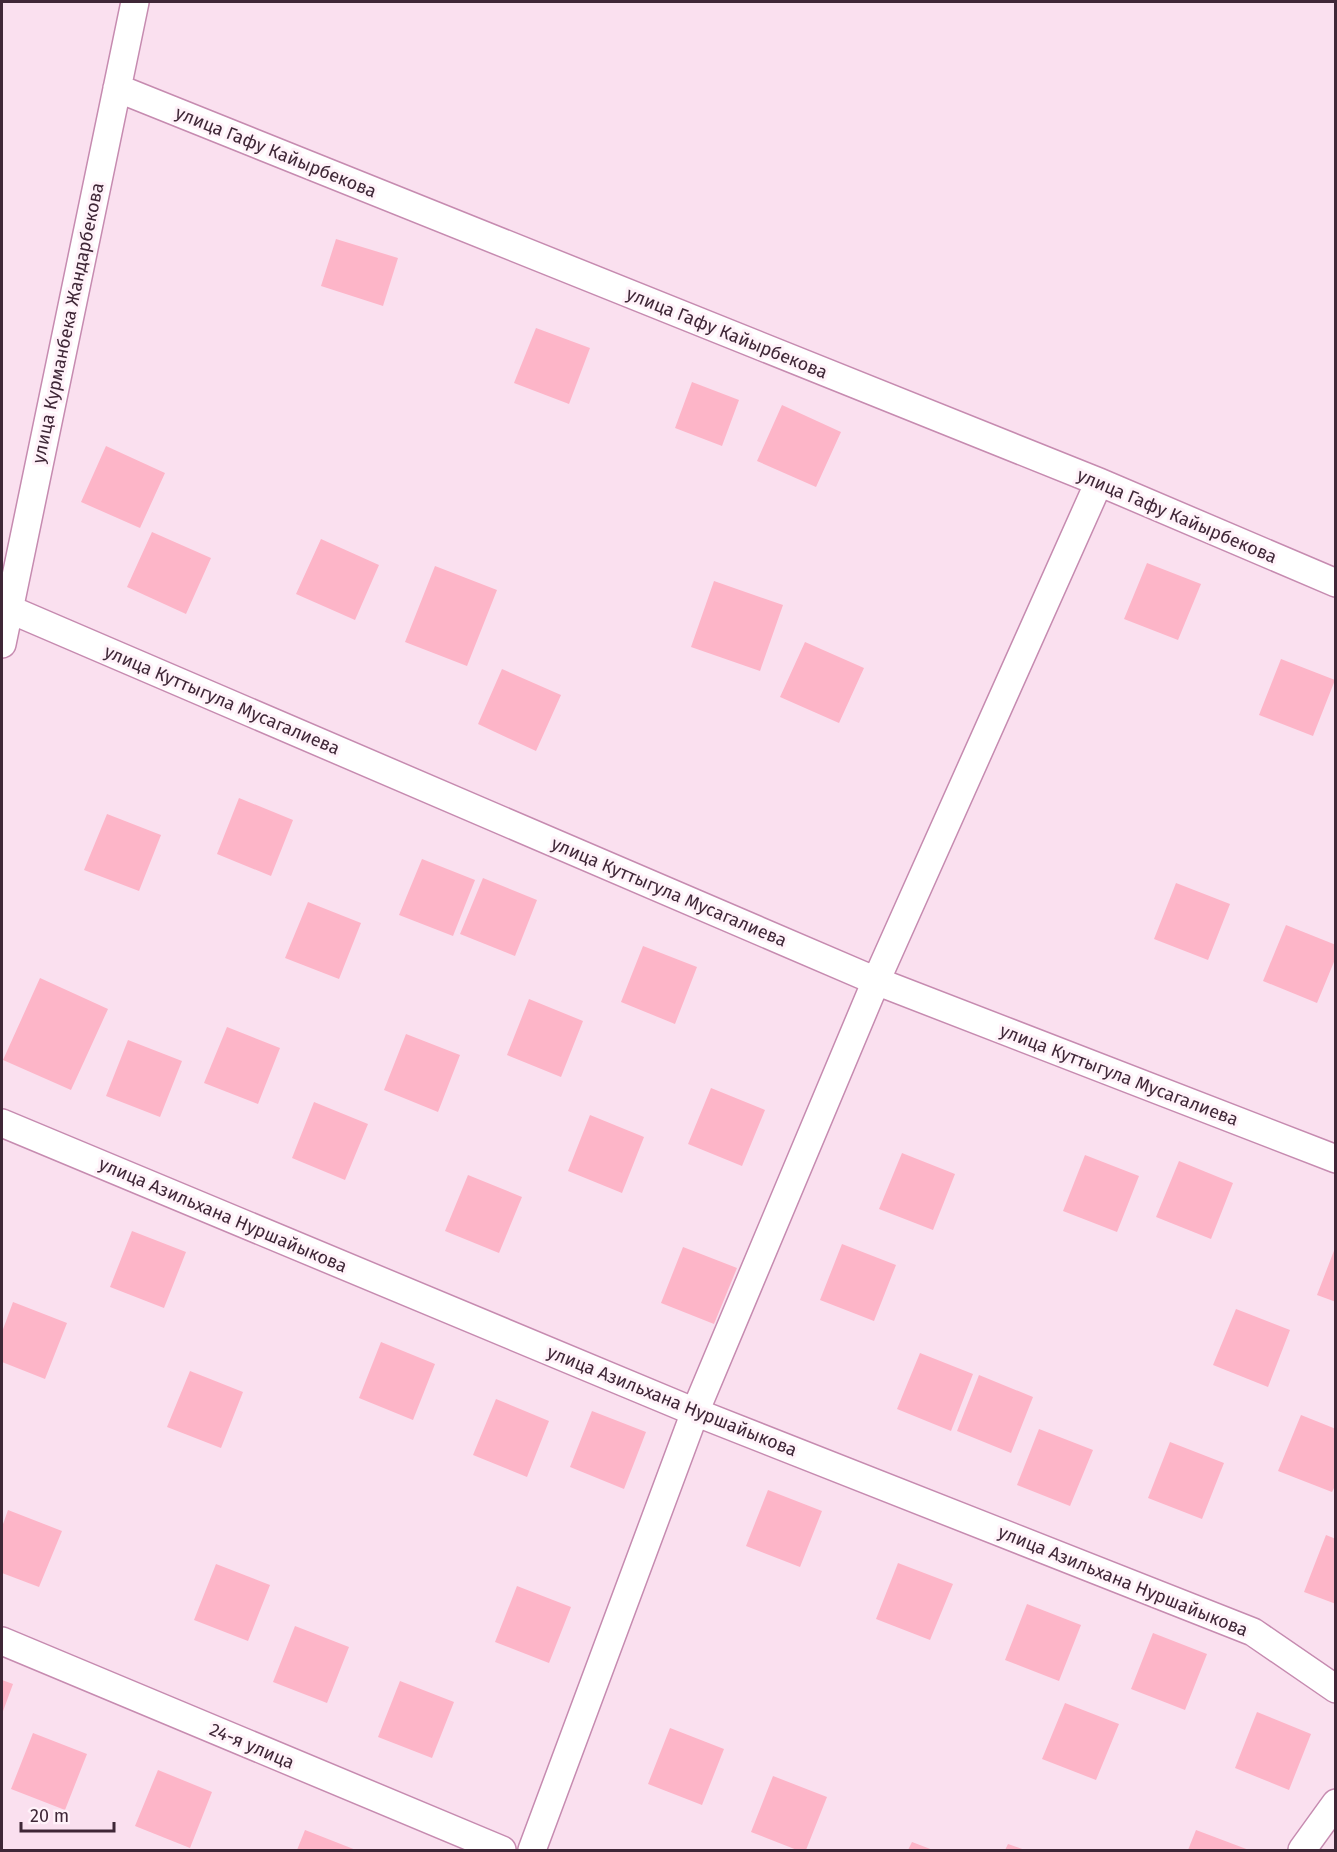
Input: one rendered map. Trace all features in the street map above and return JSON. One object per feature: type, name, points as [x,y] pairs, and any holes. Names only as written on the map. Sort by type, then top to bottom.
[{"type":"street","name":"улица Курманбека Жандарбекова","points":[[2,644],[135,2]]},
{"type":"street","name":"улица Гафу Кайырбекова","points":[[117,88],[1099,482],[1335,583]]},
{"type":"street","points":[[532,1851],[695,1412],[876,981],[1099,482]]},
{"type":"street","name":"улица Куттыгула Мусагалиева","points":[[9,609],[876,981],[1335,1159]]},
{"type":"street","name":"улица Азильхана Нуршайыкова","points":[[2,1123],[695,1412],[1253,1632],[1335,1689]]},
{"type":"street","name":"24-я улица","points":[[2,1641],[502,1851]]},
{"type":"street","points":[[1302,1851],[1335,1803]]},
{"type":"building","points":[[336,239],[398,258],[383,306],[321,286]]},
{"type":"building","points":[[536,328],[590,348],[569,404],[514,383]]},
{"type":"building","points":[[692,382],[739,400],[722,446],[675,428]]},
{"type":"building","points":[[782,405],[841,432],[816,487],[757,461]]},
{"type":"building","points":[[106,446],[165,473],[140,528],[81,502]]},
{"type":"building","points":[[152,532],[211,558],[186,614],[127,587]]},
{"type":"building","points":[[321,539],[379,565],[355,620],[296,594]]},
{"type":"building","points":[[1147,563],[1201,584],[1178,640],[1124,619]]},
{"type":"building","points":[[435,566],[497,590],[467,666],[405,642]]},
{"type":"building","points":[[714,581],[783,605],[760,671],[691,647]]},
{"type":"building","points":[[805,642],[864,668],[839,723],[780,697]]},
{"type":"building","points":[[1281,659],[1335,680],[1313,736],[1259,715]]},
{"type":"building","points":[[502,669],[561,695],[536,751],[478,724]]},
{"type":"building","points":[[239,798],[293,820],[271,876],[217,854]]},
{"type":"building","points":[[107,814],[161,835],[139,891],[84,870]]},
{"type":"building","points":[[422,859],[475,880],[453,936],[399,915]]},
{"type":"building","points":[[483,878],[537,900],[515,956],[460,934]]},
{"type":"building","points":[[1176,883],[1230,904],[1208,960],[1154,939]]},
{"type":"building","points":[[308,902],[361,923],[339,979],[285,958]]},
{"type":"building","points":[[1286,925],[1336,945],[1336,957],[1317,1003],[1263,981]]},
{"type":"building","points":[[643,946],[697,967],[675,1024],[621,1002]]},
{"type":"building","points":[[40,978],[108,1009],[71,1090],[3,1060]]},
{"type":"building","points":[[529,999],[583,1021],[561,1077],[507,1055]]},
{"type":"building","points":[[227,1027],[280,1048],[258,1104],[204,1083]]},
{"type":"building","points":[[406,1034],[460,1055],[438,1112],[384,1090]]},
{"type":"building","points":[[128,1040],[182,1061],[160,1117],[106,1096]]},
{"type":"building","points":[[711,1088],[765,1110],[742,1166],[688,1144]]},
{"type":"building","points":[[314,1102],[368,1124],[345,1180],[292,1158]]},
{"type":"building","points":[[590,1115],[644,1137],[622,1193],[568,1171]]},
{"type":"building","points":[[902,1153],[955,1174],[933,1230],[879,1209]]},
{"type":"building","points":[[1085,1155],[1139,1176],[1117,1232],[1063,1211]]},
{"type":"building","points":[[1179,1161],[1233,1183],[1211,1239],[1156,1217]]},
{"type":"building","points":[[468,1175],[522,1197],[499,1253],[445,1231]]},
{"type":"building","points":[[132,1231],[186,1252],[164,1308],[110,1287]]},
{"type":"building","points":[[842,1244],[896,1265],[874,1321],[820,1300]]},
{"type":"building","points":[[683,1247],[737,1268],[714,1324],[661,1303]]},
{"type":"building","points":[[1336,1248],[1336,1302],[1317,1295]]},
{"type":"building","points":[[13,1302],[67,1323],[45,1379],[2,1362],[2,1332]]},
{"type":"building","points":[[1236,1309],[1290,1330],[1268,1387],[1213,1365]]},
{"type":"building","points":[[381,1342],[435,1364],[413,1420],[359,1398]]},
{"type":"building","points":[[920,1353],[973,1374],[951,1431],[897,1409]]},
{"type":"building","points":[[190,1371],[243,1392],[221,1448],[167,1427]]},
{"type":"building","points":[[979,1375],[1033,1397],[1011,1453],[957,1431]]},
{"type":"building","points":[[496,1399],[549,1421],[527,1477],[473,1455]]},
{"type":"building","points":[[592,1411],[646,1432],[624,1489],[570,1467]]},
{"type":"building","points":[[1301,1415],[1336,1429],[1336,1484],[1332,1492],[1278,1471]]},
{"type":"building","points":[[1039,1429],[1093,1450],[1070,1506],[1017,1485]]},
{"type":"building","points":[[1170,1442],[1224,1463],[1202,1519],[1148,1498]]},
{"type":"building","points":[[768,1490],[822,1511],[800,1567],[746,1546]]},
{"type":"building","points":[[8,1510],[62,1531],[39,1587],[2,1573],[2,1527]]},
{"type":"building","points":[[1326,1535],[1336,1539],[1336,1604],[1304,1592]]},
{"type":"building","points":[[898,1563],[953,1584],[930,1640],[876,1619]]},
{"type":"building","points":[[216,1564],[270,1585],[248,1641],[194,1620]]},
{"type":"building","points":[[517,1586],[571,1607],[549,1663],[495,1642]]},
{"type":"building","points":[[1027,1604],[1081,1625],[1059,1681],[1005,1660]]},
{"type":"building","points":[[295,1626],[349,1647],[327,1703],[273,1682]]},
{"type":"building","points":[[1153,1633],[1207,1654],[1185,1710],[1131,1689]]},
{"type":"building","points":[[2,1680],[13,1684],[2,1714]]},
{"type":"building","points":[[400,1681],[454,1702],[432,1758],[378,1737]]},
{"type":"building","points":[[1065,1703],[1119,1724],[1096,1780],[1042,1759]]},
{"type":"building","points":[[1257,1712],[1311,1734],[1289,1790],[1235,1768]]},
{"type":"building","points":[[670,1728],[724,1749],[702,1805],[648,1784]]},
{"type":"building","points":[[33,1733],[87,1754],[65,1810],[11,1789]]},
{"type":"building","points":[[158,1770],[212,1792],[190,1848],[135,1826]]},
{"type":"building","points":[[773,1776],[827,1797],[806,1850],[797,1850],[751,1832]]},
{"type":"building","points":[[305,1830],[356,1850],[297,1850]]},
{"type":"building","points":[[1196,1830],[1249,1850],[1188,1850]]},
{"type":"building","points":[[912,1842],[933,1850],[908,1850]]},
{"type":"building","points":[[1008,1844],[1025,1850],[1005,1850]]}]
